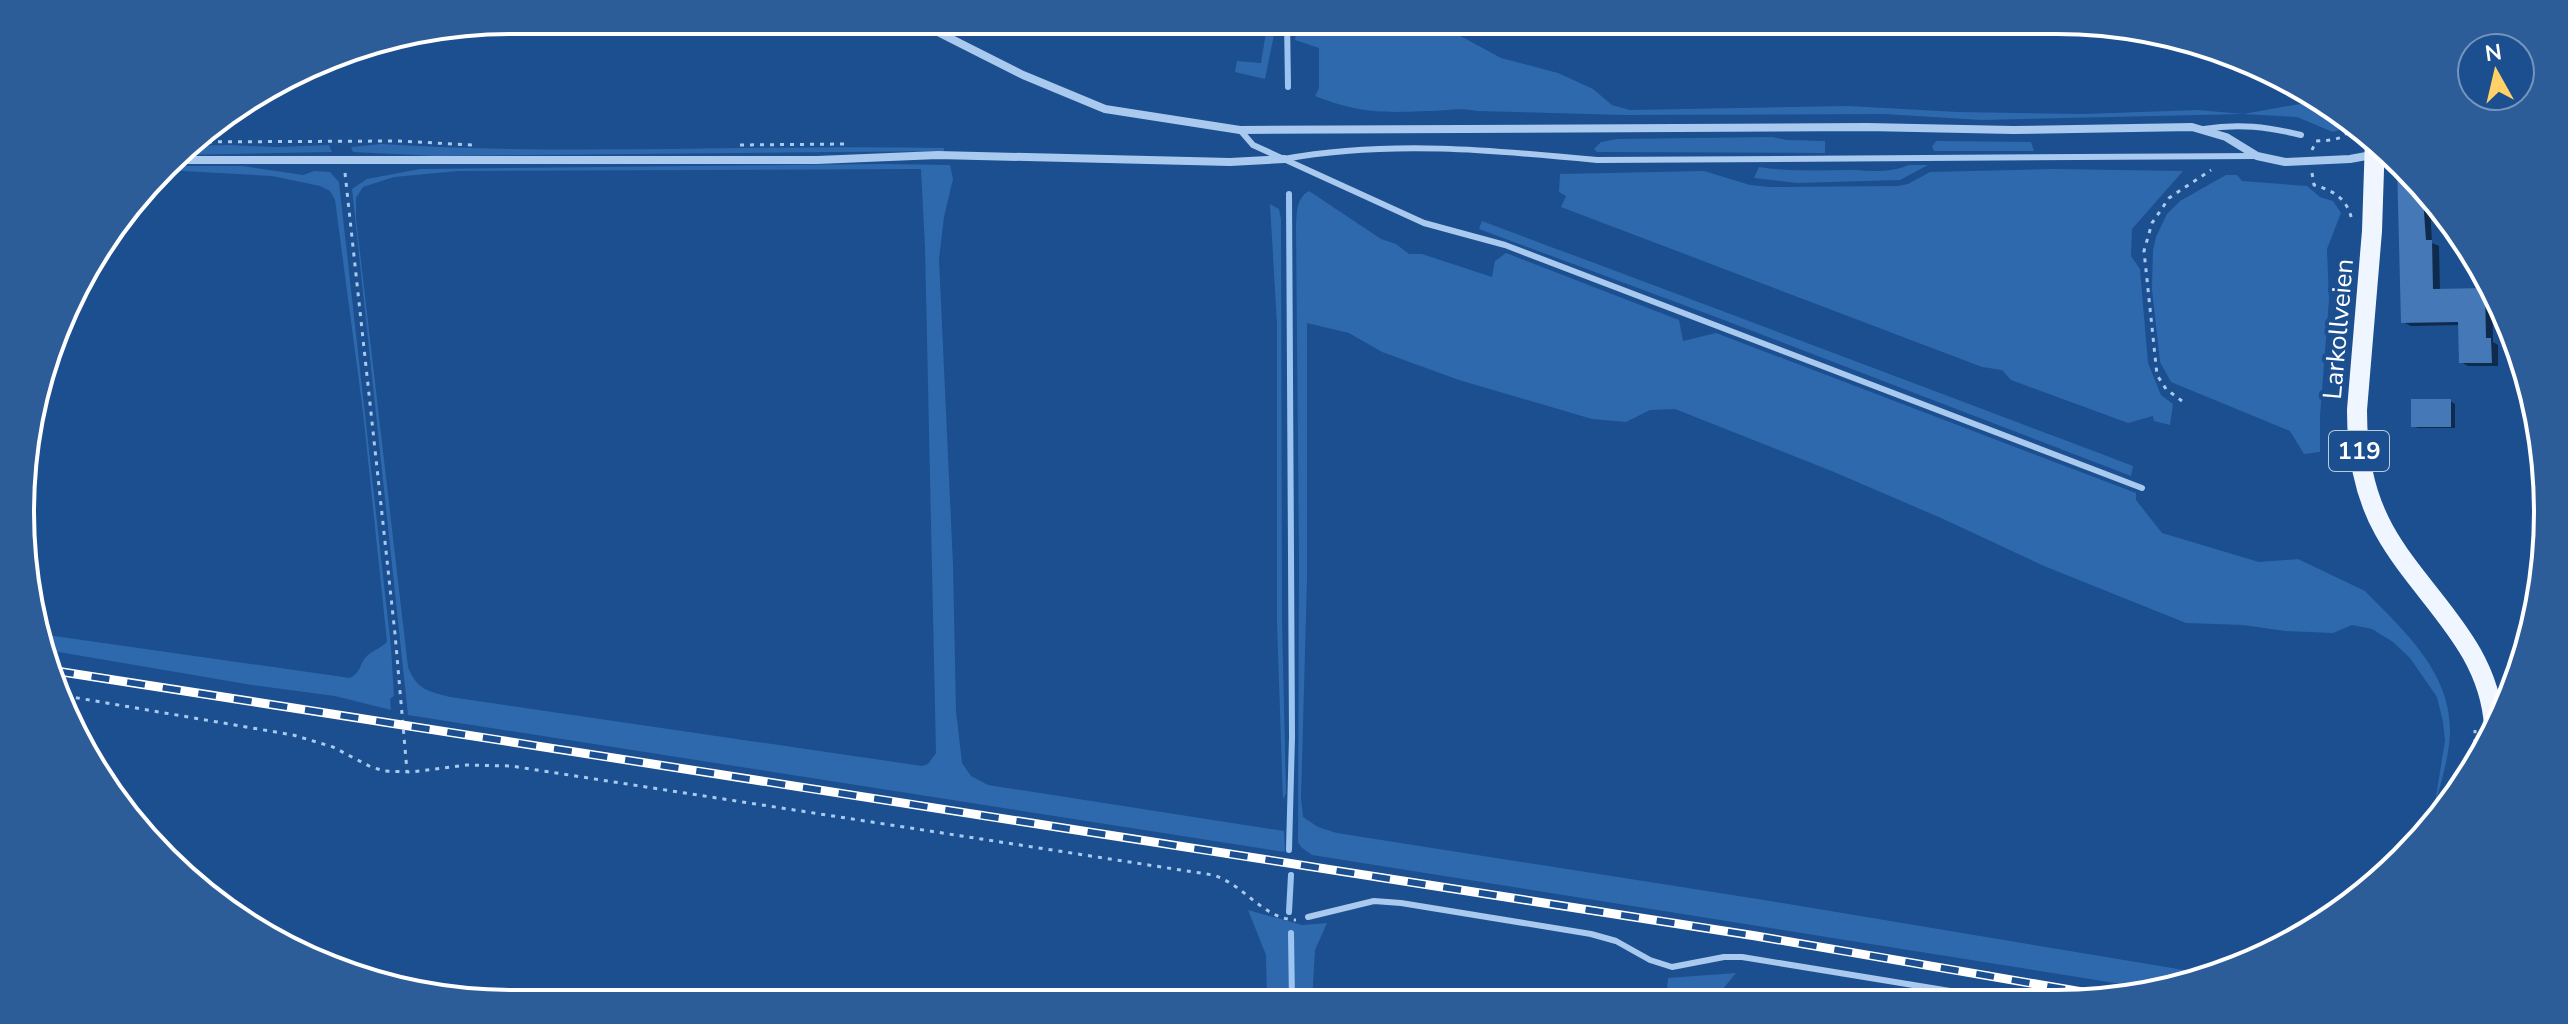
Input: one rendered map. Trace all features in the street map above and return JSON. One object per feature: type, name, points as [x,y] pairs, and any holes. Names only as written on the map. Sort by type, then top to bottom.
[{"type":"main road","name":"Larkollveien","points":[[2378,159],[2357,410],[2361,467],[2384,531],[2476,657],[2492,708]]},
{"type":"street","points":[[942,34],[1023,75],[1105,109],[1240,130],[1693,127],[2204,129],[2226,137],[2257,156],[2285,162],[2312,162],[2369,151]]},
{"type":"street","points":[[189,160],[817,160],[938,155],[1230,162],[1284,159]]},
{"type":"lane","points":[[2204,129],[2228,125],[2262,126],[2301,135]]},
{"type":"lane","points":[[1240,130],[1253,145],[1424,223],[1505,245],[2142,488]]},
{"type":"lane","points":[[1284,159],[1359,149],[1513,152],[1597,160],[2257,156]]},
{"type":"lane","points":[[1308,917],[1374,901],[1401,903],[1591,934],[1616,941],[1650,960],[1672,967],[1724,957],[1742,957],[1944,990]]},
{"type":"path","points":[[210,142],[398,141],[479,145]]},
{"type":"path","points":[[342,142],[390,577],[407,772]]},
{"type":"path","points":[[729,145],[849,144]]},
{"type":"path","points":[[2182,401],[2166,389],[2157,375],[2144,251],[2152,223],[2169,198],[2236,156]]},
{"type":"path","points":[[71,697],[293,735],[333,747],[385,771],[407,772],[467,765],[511,766],[1213,875],[1240,887],[1282,919],[1308,917]]},
{"type":"shaded area","points":[[1266,34],[1274,34],[1265,79],[1235,72],[1237,61],[1261,63]]},
{"type":"shaded area","points":[[1296,34],[1457,34],[1501,58],[1558,73],[1593,89],[1612,105],[1630,110],[1848,106],[1958,112],[2083,114],[2198,110],[2243,114],[1981,120],[1884,114],[1625,115],[1464,109],[1370,111],[1315,96],[1319,88],[1319,48],[1295,40]]},
{"type":"shaded area","points":[[2303,103],[2340,128],[2333,132],[2297,117],[2243,114]]},
{"type":"shaded area","points":[[1772,137],[1825,141],[1825,153],[1597,152],[1594,149],[1601,142],[1617,139]]},
{"type":"shaded area","points":[[1936,141],[2031,142],[2034,151],[1934,151],[1932,147]]},
{"type":"shaded area","points":[[381,144],[521,149],[874,147],[944,148],[944,151],[436,156],[353,152],[351,147]]},
{"type":"shaded area","points":[[329,145],[332,152],[195,155],[206,146]]},
{"type":"shaded area","points":[[950,165],[953,179],[939,259],[953,565],[956,711],[962,763],[971,776],[988,785],[1284,831],[1285,852],[408,715],[352,189],[367,179],[420,169]],"holes":[[[921,169],[936,753],[928,764],[922,766],[450,697],[429,691],[415,681],[408,667],[356,218],[356,198],[363,187],[394,177],[458,171]]]},
{"type":"shaded area","points":[[1928,165],[1900,180],[1797,183],[1754,178],[1759,167],[1875,171]]},
{"type":"shaded area","points":[[183,166],[243,166],[303,175],[314,171],[330,172],[339,182],[391,647],[394,696],[390,699],[391,710],[335,696],[55,651],[50,635],[350,678],[357,673],[368,655],[387,642],[363,412],[335,200],[330,191],[320,186],[272,176],[178,171]]},
{"type":"shaded area","points":[[2054,169],[2183,171],[2132,229],[2131,256],[2140,269],[2148,363],[2161,395],[2173,404],[2170,425],[2154,421],[2153,416],[2128,423],[2011,380],[2002,370],[1982,367],[1561,207],[1566,196],[1559,192],[1560,174],[1704,171],[1750,185],[1770,187],[1898,186],[1930,172]]},
{"type":"shaded area","points":[[2226,175],[2237,175],[2242,181],[2307,186],[2320,197],[2333,201],[2341,213],[2327,249],[2329,299],[2320,452],[2304,454],[2290,431],[2171,382],[2160,362],[2152,289],[2156,237],[2167,214],[2180,201]]},
{"type":"shaded area","points":[[1309,191],[1409,254],[1422,254],[1492,277],[1495,261],[1506,253],[1679,320],[1683,341],[1716,333],[2136,493],[2136,500],[2162,533],[2259,562],[2298,559],[2365,591],[2422,653],[2442,689],[2448,709],[2450,740],[2436,802],[2445,741],[2437,697],[2410,658],[2393,642],[2372,629],[2352,625],[2333,633],[2186,623],[2044,566],[1834,472],[1675,409],[1650,410],[1626,422],[1592,419],[1459,380],[1382,352],[1349,333],[1307,323],[1303,817],[1318,827],[1337,833],[2190,971],[2126,985],[1312,855],[1298,842],[1296,228],[1299,203]]},
{"type":"shaded area","points":[[1270,204],[1279,209],[1281,219],[1282,620],[1286,793],[1283,800],[1277,623],[1277,324]]},
{"type":"shaded area","points":[[1482,221],[2133,466],[2131,476],[1479,229]]},
{"type":"shaded area","points":[[1248,910],[1302,925],[1327,923],[1315,950],[1313,990],[1267,990],[1266,955]]},
{"type":"shaded area","points":[[1736,973],[1722,990],[1667,990],[1668,978]]},
{"type":"building","points":[[2397,178],[2424,207],[2426,240],[2432,240],[2433,289],[2478,288],[2485,301],[2486,338],[2491,338],[2492,363],[2459,363],[2458,322],[2401,323]]},
{"type":"building","points":[[2411,399],[2451,399],[2451,427],[2411,427]]},
{"type":"waterway","points":[[1287,34],[1288,87]]},
{"type":"waterway","points":[[1289,194],[1292,737],[1289,850]]},
{"type":"waterway","points":[[1289,912],[1291,875]]},
{"type":"waterway","points":[[1291,933],[1292,990]]},
{"type":"railway","points":[[61,672],[1756,936],[2068,990]]}]
